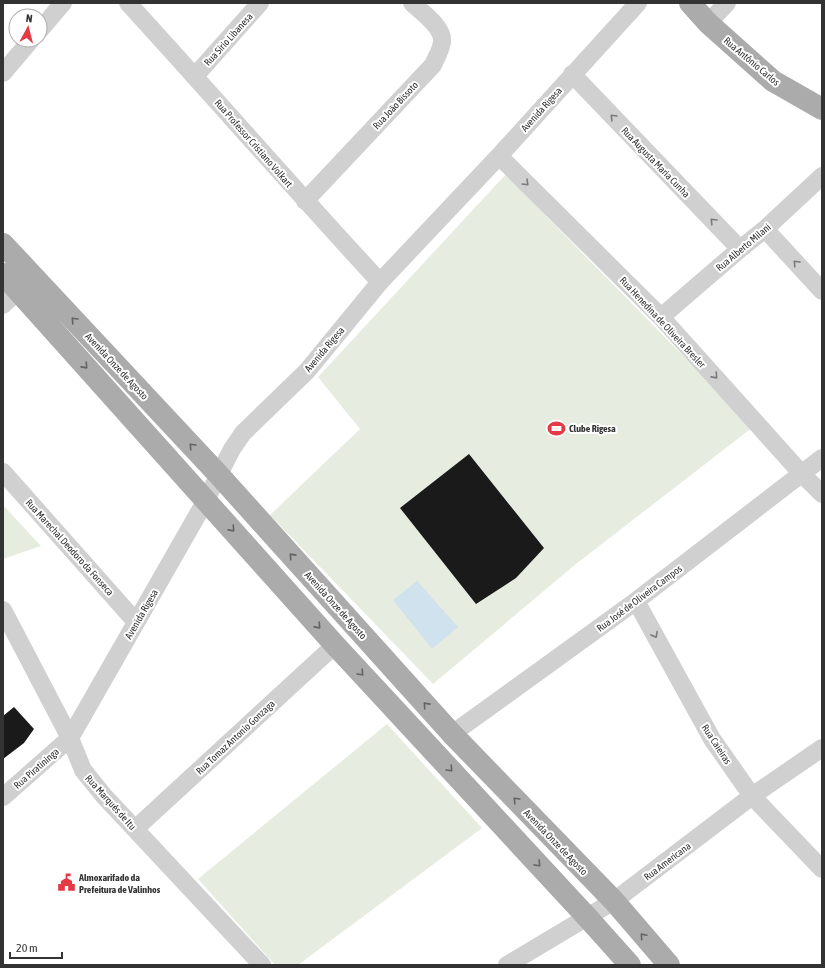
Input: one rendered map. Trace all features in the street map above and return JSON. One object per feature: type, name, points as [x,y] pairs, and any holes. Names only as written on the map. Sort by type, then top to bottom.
[{"type":"main road","name":"Rua Antônio Carlos","points":[[690,3],[708,23],[772,81],[822,109]]},
{"type":"main road","name":"Avenida Onze de Agosto","points":[[3,244],[218,474],[452,734],[614,901],[669,965]]},
{"type":"main road","points":[[3,274],[10,298],[206,500],[335,645],[630,965]]},
{"type":"street","points":[[48,21],[63,3]]},
{"type":"street","name":"Rua Professor Cristiano Volkart","points":[[128,3],[195,76],[305,201],[380,282]]},
{"type":"street","name":"Rua Sírio Libanesa","points":[[195,76],[260,3]]},
{"type":"street","name":"Rua João Bissoto","points":[[305,201],[433,65],[443,40],[437,26],[412,3]]},
{"type":"street","name":"Avenida Rigesa","points":[[70,738],[206,500],[232,449],[243,433],[307,370],[380,282],[499,156],[638,3]]},
{"type":"street","points":[[708,23],[727,3]]},
{"type":"street","points":[[3,73],[24,48]]},
{"type":"street","name":"Rua Augusta Maria Cunha","points":[[572,74],[740,249]]},
{"type":"street","name":"Rua Henedina de Oliveira Bresler","points":[[499,156],[662,317],[801,473],[822,494]]},
{"type":"street","name":"Rua Alberto Milani","points":[[662,317],[765,229],[822,176]]},
{"type":"street","points":[[765,229],[822,291]]},
{"type":"street","name":"Rua José de Oliveira Campos","points":[[452,734],[636,601],[822,458]]},
{"type":"street","name":"Rua Marechal Deodoro da Fonseca","points":[[3,472],[136,622]]},
{"type":"street","name":"Rua Caieiras","points":[[636,601],[712,739],[752,796],[822,869]]},
{"type":"street","name":"Rua Marquês de Itu","points":[[3,610],[70,738],[83,770],[104,796],[262,965]]},
{"type":"street","name":"Rua Tomaz Antonio Gonzaga","points":[[135,829],[335,645]]},
{"type":"street","name":"Rua Piratininga","points":[[3,797],[70,738]]},
{"type":"street","name":"Rua Americana","points":[[507,965],[614,901],[752,796],[822,748]]},
{"type":"shaded area","name":"Clube Rigesa","points":[[507,173],[546,216],[753,427],[576,564],[433,684],[270,515],[360,429],[318,377]]},
{"type":"shaded area","points":[[3,505],[41,546],[3,559]]},
{"type":"shaded area","points":[[387,724],[482,828],[298,965],[275,965],[198,879]]},
{"type":"water","points":[[417,581],[458,627],[432,649],[393,600]]},
{"type":"building","points":[[469,454],[544,548],[516,578],[476,604],[400,508]]},
{"type":"building","points":[[14,707],[34,729],[24,743],[3,759],[3,716]]},
{"type":"place","name":"Clube Rigesa","points":[[556,428]]},
{"type":"place","name":"Almoxarifado da Prefeitura de Valinhos","points":[[66,883]]}]
